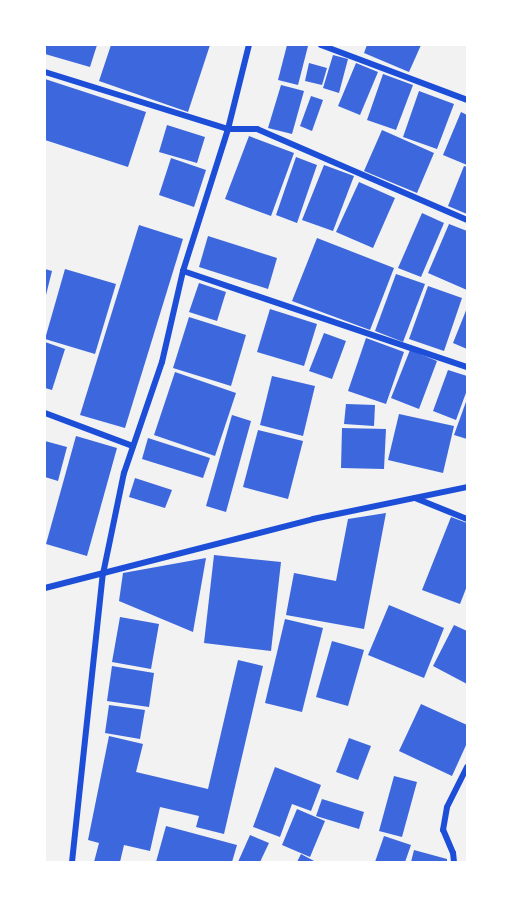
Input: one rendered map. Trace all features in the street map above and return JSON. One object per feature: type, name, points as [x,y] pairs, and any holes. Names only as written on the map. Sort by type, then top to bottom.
[{"type":"street","points":[[72,862],[103,574],[124,473],[162,362],[183,271],[228,129],[249,45]]},
{"type":"street","points":[[321,45],[467,100]]},
{"type":"street","points":[[45,72],[228,129],[257,129],[467,220]]},
{"type":"street","points":[[183,271],[467,367]]},
{"type":"street","points":[[45,413],[133,446]]},
{"type":"street","points":[[45,588],[314,519],[467,486]]},
{"type":"street","points":[[414,498],[467,519]]},
{"type":"street","points":[[454,862],[453,853],[443,830],[447,807],[467,767]]},
{"type":"building","points":[[45,45],[97,45],[90,67],[45,54]]},
{"type":"building","points":[[111,45],[210,45],[188,112],[99,81]]},
{"type":"building","points":[[287,45],[308,46],[298,85],[278,80]]},
{"type":"building","points":[[367,45],[421,45],[409,72],[364,53]]},
{"type":"building","points":[[333,55],[348,59],[339,93],[323,88]]},
{"type":"building","points":[[309,63],[327,68],[322,85],[305,81]]},
{"type":"building","points":[[356,63],[378,72],[360,115],[338,106]]},
{"type":"building","points":[[383,74],[413,85],[396,130],[367,120]]},
{"type":"building","points":[[45,79],[146,112],[128,167],[45,140]]},
{"type":"building","points":[[281,85],[304,91],[292,134],[268,128]]},
{"type":"building","points":[[419,91],[454,104],[437,149],[403,137]]},
{"type":"building","points":[[311,96],[323,100],[312,131],[300,126]]},
{"type":"building","points":[[461,112],[467,115],[467,165],[443,155]]},
{"type":"building","points":[[167,125],[205,137],[197,163],[159,152]]},
{"type":"building","points":[[382,130],[434,153],[417,193],[364,171]]},
{"type":"building","points":[[249,136],[294,153],[271,216],[225,199]]},
{"type":"building","points":[[296,157],[317,165],[297,223],[276,215]]},
{"type":"building","points":[[171,158],[206,170],[194,207],[159,195]]},
{"type":"building","points":[[324,165],[354,176],[333,231],[302,220]]},
{"type":"building","points":[[464,166],[467,167],[467,214],[448,206]]},
{"type":"building","points":[[359,182],[395,198],[373,248],[336,232]]},
{"type":"building","points":[[422,213],[444,223],[421,277],[398,268]]},
{"type":"building","points":[[449,224],[467,231],[467,290],[428,273]]},
{"type":"building","points":[[139,225],[183,239],[125,428],[80,415]]},
{"type":"building","points":[[208,236],[277,258],[268,289],[199,267]]},
{"type":"building","points":[[317,238],[394,268],[370,330],[292,301]]},
{"type":"building","points":[[45,269],[52,271],[46,295],[45,295]]},
{"type":"building","points":[[65,269],[116,284],[95,354],[45,339]]},
{"type":"building","points":[[396,274],[425,284],[403,342],[375,331]]},
{"type":"building","points":[[199,283],[226,292],[217,321],[189,312]]},
{"type":"building","points":[[428,286],[462,298],[444,351],[409,339]]},
{"type":"building","points":[[467,308],[467,349],[453,343]]},
{"type":"building","points":[[270,309],[317,324],[304,366],[257,352]]},
{"type":"building","points":[[189,317],[246,335],[231,386],[173,368]]},
{"type":"building","points":[[324,333],[346,341],[332,379],[309,371]]},
{"type":"building","points":[[366,338],[404,352],[386,404],[348,391]]},
{"type":"building","points":[[45,342],[65,349],[52,390],[45,388]]},
{"type":"building","points":[[410,350],[437,361],[419,409],[391,398]]},
{"type":"building","points":[[448,370],[467,376],[467,390],[456,420],[433,411]]},
{"type":"building","points":[[175,372],[236,393],[215,456],[154,435]]},
{"type":"building","points":[[272,376],[315,386],[303,436],[260,425]]},
{"type":"building","points":[[467,399],[467,439],[454,435]]},
{"type":"building","points":[[346,404],[375,405],[374,426],[344,424]]},
{"type":"building","points":[[399,414],[454,426],[443,473],[388,460]]},
{"type":"building","points":[[232,415],[251,421],[226,512],[206,506]]},
{"type":"building","points":[[342,428],[386,429],[384,469],[341,468]]},
{"type":"building","points":[[258,430],[303,441],[288,499],[243,487]]},
{"type":"building","points":[[76,436],[117,448],[87,556],[46,544]]},
{"type":"building","points":[[148,438],[210,458],[203,478],[142,459]]},
{"type":"building","points":[[45,441],[67,447],[58,481],[45,477]]},
{"type":"building","points":[[135,478],[172,490],[165,508],[129,497]]},
{"type":"building","points":[[386,513],[364,629],[286,615],[294,573],[336,581],[348,519]]},
{"type":"building","points":[[451,517],[467,523],[467,586],[460,604],[422,590]]},
{"type":"building","points":[[214,555],[281,562],[271,651],[204,643]]},
{"type":"building","points":[[206,558],[193,632],[119,601],[123,573]]},
{"type":"building","points":[[389,605],[444,628],[424,678],[368,655]]},
{"type":"building","points":[[120,617],[159,624],[151,669],[112,662]]},
{"type":"building","points":[[285,619],[323,628],[302,712],[265,703]]},
{"type":"building","points":[[454,625],[467,631],[467,684],[433,666]]},
{"type":"building","points":[[332,641],[364,650],[348,706],[316,697]]},
{"type":"building","points":[[238,660],[263,666],[224,834],[196,827],[199,816],[160,807],[150,851],[124,845],[120,862],[94,862],[99,843],[88,840],[109,736],[143,744],[136,772],[208,789]]},
{"type":"building","points":[[112,666],[154,673],[149,707],[107,701]]},
{"type":"building","points":[[421,704],[467,725],[467,743],[452,776],[399,751]]},
{"type":"building","points":[[109,705],[145,710],[140,739],[105,733]]},
{"type":"building","points":[[349,738],[371,746],[358,780],[336,772]]},
{"type":"building","points":[[275,767],[321,785],[311,811],[292,804],[280,837],[253,827]]},
{"type":"building","points":[[394,776],[417,782],[402,837],[379,831]]},
{"type":"building","points":[[322,799],[364,812],[359,829],[316,816]]},
{"type":"building","points":[[297,809],[325,821],[310,857],[282,845]]},
{"type":"building","points":[[166,826],[237,845],[232,862],[156,862]]},
{"type":"building","points":[[250,835],[269,843],[260,862],[238,862]]},
{"type":"building","points":[[384,836],[411,845],[405,862],[375,862]]},
{"type":"building","points":[[414,850],[447,859],[447,862],[411,862]]},
{"type":"building","points":[[301,854],[316,862],[297,862]]}]
